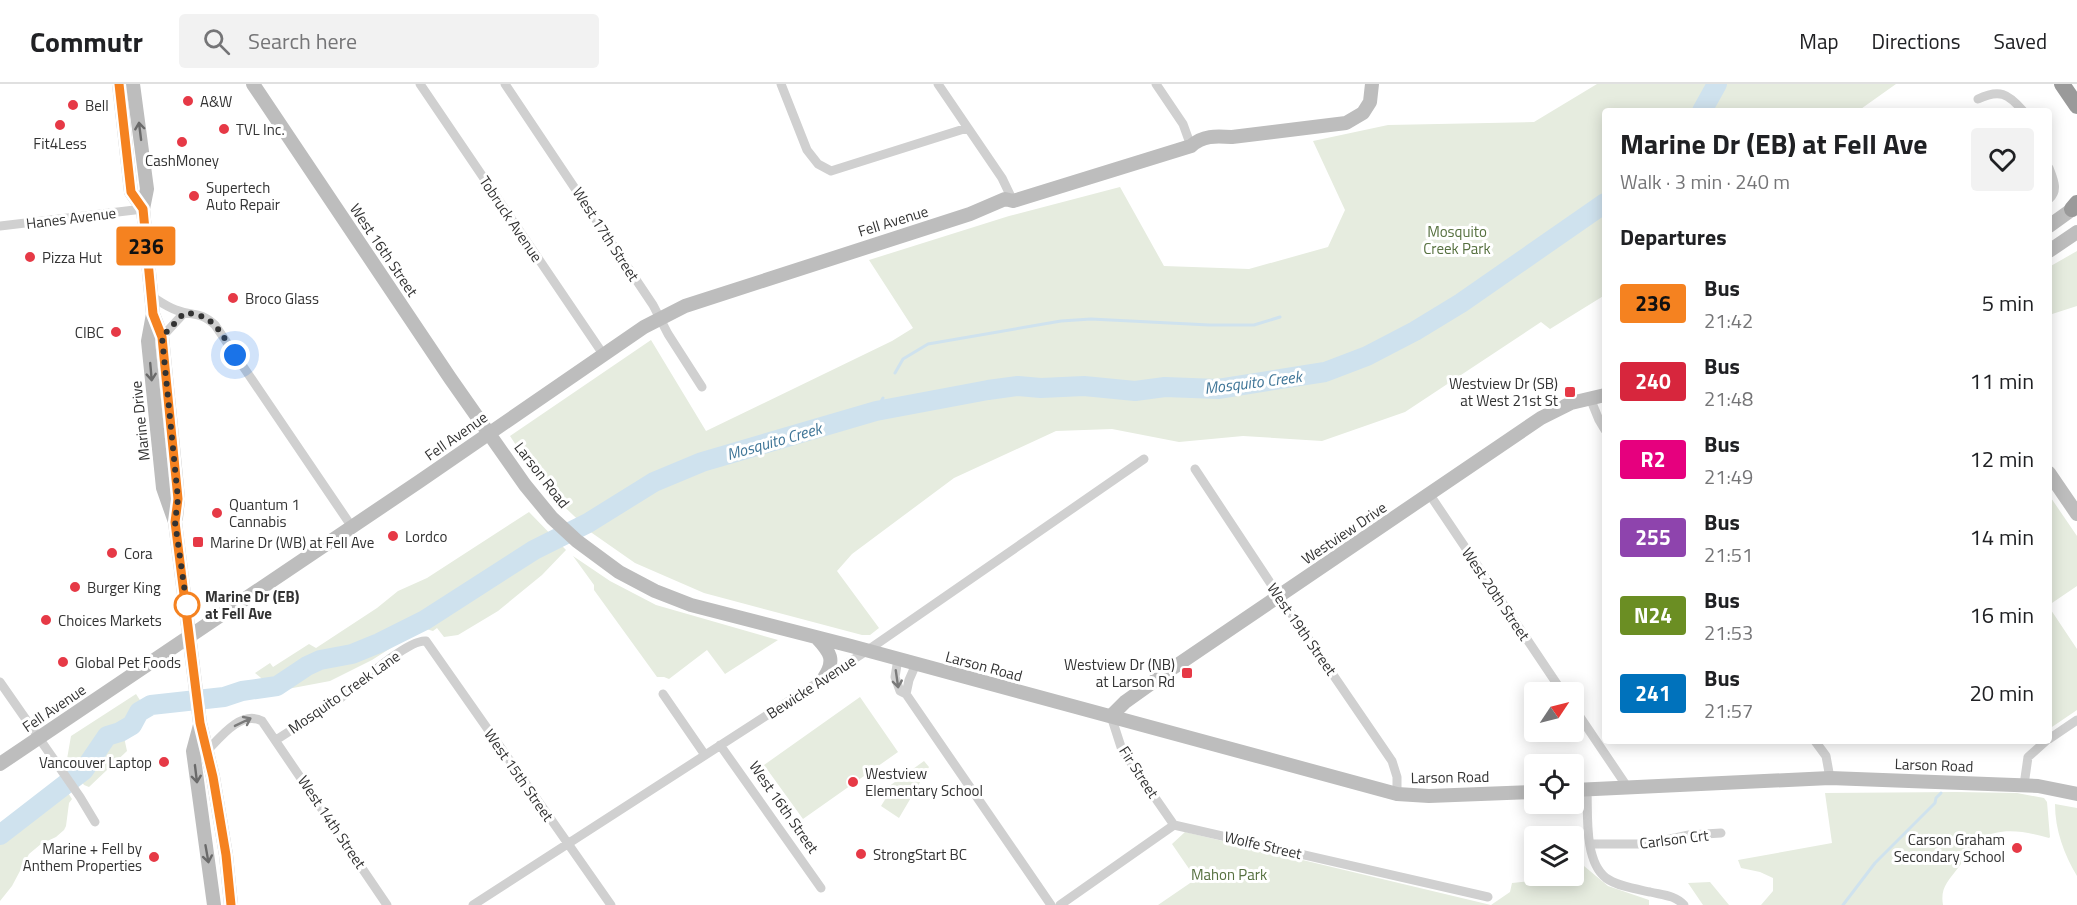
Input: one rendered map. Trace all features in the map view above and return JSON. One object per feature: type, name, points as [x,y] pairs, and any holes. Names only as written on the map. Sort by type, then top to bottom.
[{"type":"highway","points":[[2069,94],[2077,117]]},
{"type":"main road","name":"Marine Drive","points":[[119,84],[131,192],[143,209]]},
{"type":"main road","name":"Marine Drive","points":[[133,84],[147,189],[143,209],[151,296],[153,314],[162,337],[178,499],[175,522]]},
{"type":"main road","name":"West 16th Street","points":[[253,84],[489,433]]},
{"type":"main road","name":"Fell Avenue","points":[[0,764],[352,527],[603,354],[660,318],[685,306],[970,214],[1005,199],[1013,201],[1191,146],[1198,139],[1215,135],[1232,137],[1346,123],[1363,113],[1370,102],[1370,87]]},
{"type":"main road","points":[[2052,224],[2075,206]]},
{"type":"main road","points":[[2052,249],[2077,232]]},
{"type":"main road","name":"Marine Drive","points":[[153,314],[148,341],[163,488],[175,522],[200,723],[208,750],[226,855],[231,905]]},
{"type":"main road","name":"Westview Drive","points":[[1111,716],[1125,702],[1541,418],[1564,406],[1602,396]]},
{"type":"main road","name":"Larson Road","points":[[489,433],[525,485],[552,518],[577,541],[619,572],[655,591],[691,605],[1397,794],[1429,796],[1524,792]]},
{"type":"main road","points":[[2052,477],[2077,514]]},
{"type":"main road","points":[[817,638],[826,648],[831,663],[830,670],[824,678]]},
{"type":"main road","name":"Marine Drive","points":[[200,723],[193,751],[214,905]]},
{"type":"main road","name":"Larson Road","points":[[1584,789],[1830,778],[2024,785],[2077,794]]},
{"type":"street","name":"Tobruck Avenue","points":[[420,84],[603,354]]},
{"type":"street","name":"West 17th Street","points":[[505,84],[660,318],[702,387]]},
{"type":"street","points":[[781,84],[807,150],[818,164],[831,171],[967,128]]},
{"type":"street","points":[[938,84],[1002,178],[1013,201]]},
{"type":"street","points":[[1156,84],[1183,124],[1191,146]]},
{"type":"street","points":[[1978,99],[1987,95],[2004,94],[2020,108]]},
{"type":"street","points":[[2052,176],[2055,184],[2052,197]]},
{"type":"street","name":"Hanes Avenue","points":[[0,226],[143,209]]},
{"type":"street","points":[[151,296],[173,309],[207,317],[215,325],[352,527]]},
{"type":"street","points":[[162,337],[184,313]]},
{"type":"street","points":[[1590,398],[1602,425]]},
{"type":"street","name":"Bewicke Avenue","points":[[472,905],[868,651],[1144,459]]},
{"type":"street","name":"West 19th Street","points":[[1195,469],[1392,761],[1397,777],[1397,794]]},
{"type":"street","name":"West 20th Street","points":[[1430,495],[1556,682]]},
{"type":"street","name":"Mosquito Creek Lane","points":[[208,750],[224,733],[248,717],[262,721],[276,740],[350,691],[369,674],[413,644],[426,641],[429,645]]},
{"type":"street","name":"West 15th Street","points":[[429,645],[611,905]]},
{"type":"street","points":[[898,659],[895,677],[900,691],[906,694],[1051,905]]},
{"type":"street","points":[[906,694],[916,664]]},
{"type":"street","points":[[0,682],[94,822]]},
{"type":"street","points":[[663,694],[705,755]]},
{"type":"street","name":"Fir Street","points":[[1111,716],[1122,750],[1174,825]]},
{"type":"street","points":[[2052,737],[2077,720]]},
{"type":"street","points":[[1584,723],[1628,788]]},
{"type":"street","name":"West 14th Street","points":[[276,740],[387,905]]},
{"type":"street","points":[[1817,744],[1826,756],[1830,778]]},
{"type":"street","points":[[2024,785],[2028,757],[2043,744]]},
{"type":"street","name":"West 16th Street","points":[[720,746],[821,888]]},
{"type":"street","points":[[1584,811],[1592,859],[1607,879],[1633,889],[1676,898],[1684,905]]},
{"type":"street","points":[[1060,905],[1174,825]]},
{"type":"street","name":"Wolfe Street","points":[[1174,825],[1488,897]]},
{"type":"street","name":"Carlson Crt","points":[[1590,844],[1647,844],[1689,835],[1721,833]]},
{"type":"green space","name":"Mosquito Creek Park","points":[[1597,84],[1896,84],[1862,108],[1602,108],[1602,297],[1550,329],[1541,322],[1405,412],[1322,441],[1243,436],[1179,442],[1112,429],[1056,431],[954,478],[852,554],[837,571],[879,628],[870,635],[862,635],[704,593],[635,563],[592,533],[553,496],[535,474],[510,436],[651,340],[706,431],[892,341],[913,328],[869,260],[1009,216],[1120,187],[1164,266],[1249,269],[1328,247],[1345,210],[1313,141],[1388,125],[1534,122]]},
{"type":"green space","points":[[2077,251],[2077,306],[2052,314],[2052,265]]},
{"type":"green space","points":[[2052,499],[2077,536],[2077,586],[2052,603]]},
{"type":"green space","points":[[529,512],[566,550],[542,575],[498,611],[458,635],[444,637],[437,628],[433,631],[419,630],[372,660],[330,681],[277,691],[255,673],[270,663],[273,667],[309,644],[316,648],[377,608],[398,591],[427,578]]},
{"type":"green space","points":[[573,556],[610,581],[656,605],[778,640],[725,674],[707,650],[669,679],[657,677],[594,590],[594,585]]},
{"type":"green space","points":[[2052,612],[2077,649],[2077,710],[2052,727]]},
{"type":"green space","points":[[136,694],[147,711],[122,728],[127,751],[89,787],[84,785],[67,759],[71,736]]},
{"type":"green space","points":[[860,697],[898,752],[803,819],[764,765]]},
{"type":"green space","points":[[924,761],[929,767],[899,818],[881,806],[891,790],[888,787]]},
{"type":"green space","points":[[59,779],[72,799],[69,803],[66,826],[56,837],[41,844],[29,854],[12,886],[0,901],[0,829]]},
{"type":"green space","points":[[1825,793],[2017,793],[2044,798],[2047,802],[2050,837],[2006,831],[1981,839],[1946,885],[1942,899],[1943,905],[1761,905],[1773,891],[1773,878],[1760,872],[1741,868],[1738,860],[1832,843]]},
{"type":"green space","points":[[2055,804],[2077,808],[2077,876],[2061,842]]},
{"type":"green space","name":"Mahon Park","points":[[1185,832],[1491,905],[1158,905],[1196,879],[1172,844]]},
{"type":"green space","points":[[1584,866],[1608,886],[1649,900],[1649,905],[1491,905],[1510,892],[1512,883],[1524,882],[1524,886],[1584,886]]},
{"type":"green space","points":[[1710,882],[1729,905],[1703,905],[1688,883]]},
{"type":"waterway","name":"Mosquito Creek","points":[[1704,108],[1717,84]]},
{"type":"waterway","name":"Mosquito Creek","points":[[0,835],[84,770],[107,736],[132,725],[139,712],[151,705],[224,697],[242,691],[277,686],[320,660],[352,654],[379,643],[425,620],[534,550],[588,523],[654,482],[702,462],[876,411],[988,390],[1018,386],[1041,388],[1084,386],[1135,391],[1165,387],[1218,389],[1325,372],[1367,356],[1415,331],[1461,303],[1602,205]]},
{"type":"waterway","points":[[895,373],[903,359],[928,344],[1061,321],[1091,319],[1254,325],[1280,317]]},
{"type":"waterway","points":[[876,411],[883,398]]},
{"type":"waterway","points":[[1843,905],[1875,863],[1935,803],[1941,793]]},
{"type":"bus line","name":"236","points":[[119,84],[131,192],[143,209],[153,314],[162,337],[178,499],[175,522],[200,723],[213,777],[226,855],[231,905]]},
{"type":"place","name":"A&W","points":[[188,101]]},
{"type":"place","name":"Bell","points":[[73,105]]},
{"type":"place","name":"Fit4Less","points":[[60,125]]},
{"type":"place","name":"TVL Inc.","points":[[224,129]]},
{"type":"place","name":"CashMoney","points":[[182,142]]},
{"type":"place","name":"Supertech Auto Repair","points":[[194,196]]},
{"type":"place","name":"Pizza Hut","points":[[30,257]]},
{"type":"place","name":"Broco Glass","points":[[233,298]]},
{"type":"place","name":"CIBC","points":[[116,332]]},
{"type":"place","name":"Westview Dr (SB) at West 21st St","points":[[1570,392]]},
{"type":"place","name":"Quantum 1 Cannabis","points":[[217,513]]},
{"type":"place","name":"Lordco","points":[[393,536]]},
{"type":"place","name":"Marine Dr (WB) at Fell Ave","points":[[198,542]]},
{"type":"place","name":"Cora","points":[[112,553]]},
{"type":"place","name":"Burger King","points":[[75,587]]},
{"type":"place","name":"Marine Dr (EB) at Fell Ave","points":[[187,605]]},
{"type":"place","name":"Choices Markets","points":[[46,620]]},
{"type":"place","name":"Global Pet Foods","points":[[63,662]]},
{"type":"place","name":"Westview Dr (NB) at Larson Rd","points":[[1187,673]]},
{"type":"place","name":"Vancouver Laptop","points":[[164,762]]},
{"type":"place","name":"Westview Elementary School","points":[[853,782]]},
{"type":"place","name":"Carson Graham Secondary School","points":[[2017,848]]},
{"type":"place","name":"StrongStart BC","points":[[861,854]]},
{"type":"place","name":"Marine + Fell by Anthem Properties","points":[[154,857]]},
{"type":"route","points":[[187,605],[187,607],[175,522],[178,499],[162,337],[184,313],[196,313],[207,317],[215,325],[235,355]]}]
